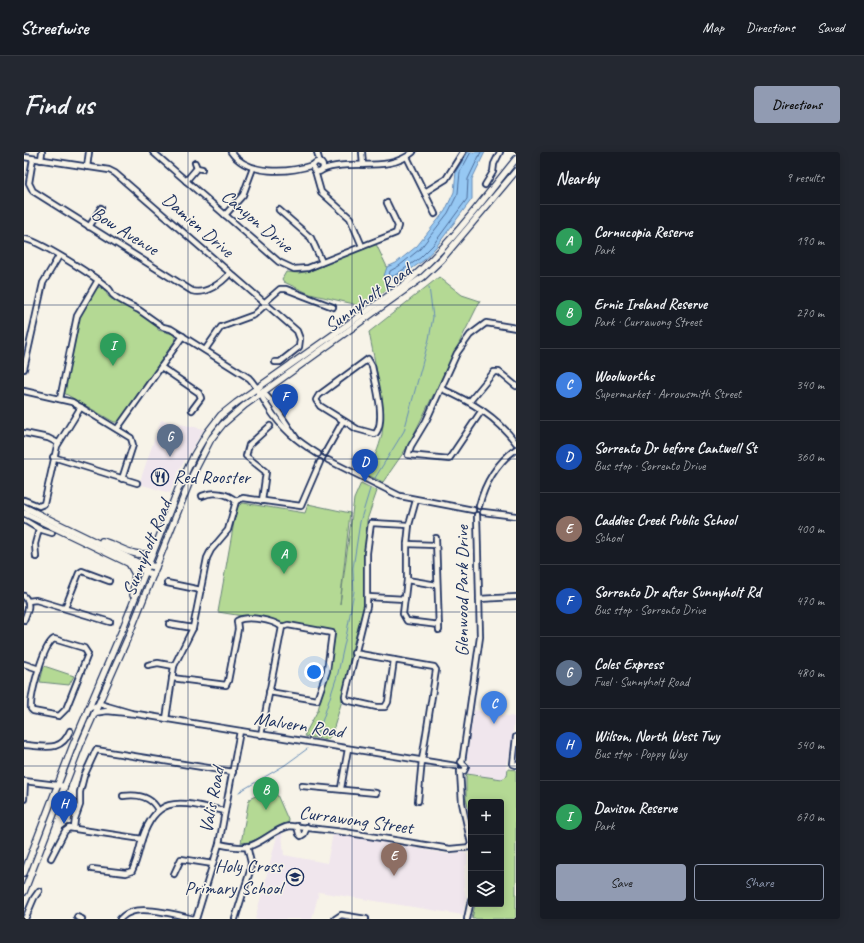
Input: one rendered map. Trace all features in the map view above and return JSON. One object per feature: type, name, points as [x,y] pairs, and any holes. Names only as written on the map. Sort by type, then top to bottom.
[{"type":"main road","name":"Sunnyholt Road","points":[[24,873],[57,785],[179,487],[194,455],[207,433],[229,409],[256,388],[405,284],[424,269],[444,248],[516,159]]},
{"type":"main road","name":"Sunnyholt Road","points":[[24,892],[94,713],[153,575],[192,476],[207,445],[223,424],[262,393],[423,277],[447,253],[516,171]]},
{"type":"main road","points":[[24,506],[92,539],[146,568],[153,575]]},
{"type":"main road","points":[[24,513],[129,564],[146,568],[156,567]]},
{"type":"main road","points":[[92,539],[116,545],[133,554],[144,555],[153,552]]},
{"type":"main road","points":[[129,564],[134,570],[136,578],[131,607]]},
{"type":"street","points":[[41,160],[42,152]]},
{"type":"street","points":[[86,167],[89,152]]},
{"type":"street","name":"Canyon Drive","points":[[153,152],[284,265],[294,269],[302,269],[322,262],[399,231],[386,203]]},
{"type":"street","points":[[231,152],[241,163],[252,168],[266,170],[304,168],[321,163],[332,166],[391,163],[407,157],[413,152]]},
{"type":"street","points":[[362,152],[363,165]]},
{"type":"street","points":[[425,192],[446,179],[463,152]]},
{"type":"street","points":[[485,185],[493,172],[495,162],[500,152]]},
{"type":"street","points":[[317,153],[321,163],[321,171],[318,181]]},
{"type":"street","points":[[317,153],[314,171],[320,189],[324,195],[350,218],[362,246]]},
{"type":"street","name":"Damien Drive","points":[[24,157],[115,173],[297,332],[300,339],[299,347],[280,362],[275,362]]},
{"type":"street","points":[[407,157],[435,214]]},
{"type":"street","name":"Bow Avenue","points":[[32,158],[29,180],[31,188],[89,227],[193,292],[219,284],[230,273]]},
{"type":"street","points":[[186,181],[198,166]]},
{"type":"street","points":[[304,168],[314,171],[321,171],[332,166]]},
{"type":"street","points":[[225,215],[243,195],[252,168]]},
{"type":"street","points":[[89,227],[101,208]]},
{"type":"street","points":[[279,210],[311,238],[322,262]]},
{"type":"street","points":[[24,238],[33,240],[98,280],[109,289],[113,295],[163,327],[171,329],[183,336],[249,378],[296,438],[318,454],[325,453]]},
{"type":"street","points":[[24,369],[43,283],[59,256]]},
{"type":"street","points":[[60,399],[77,316],[98,280]]},
{"type":"street","points":[[205,350],[221,326],[254,315],[280,289],[286,289],[333,307]]},
{"type":"street","points":[[482,410],[449,459],[408,455],[410,446],[442,389],[446,374],[457,353],[470,335],[482,325],[492,323],[516,328]]},
{"type":"street","points":[[117,429],[183,336]]},
{"type":"street","points":[[311,404],[316,402],[319,395],[368,359],[372,366],[380,407],[380,427],[376,434],[362,432],[316,402]]},
{"type":"street","points":[[161,367],[199,393],[200,398],[192,410]]},
{"type":"street","points":[[470,401],[494,372],[499,372],[516,386]]},
{"type":"street","points":[[442,389],[470,401],[502,426],[516,443]]},
{"type":"street","points":[[24,391],[72,402],[117,429],[133,442],[122,479]]},
{"type":"street","points":[[24,500],[37,506],[42,506],[45,502],[58,443],[81,407]]},
{"type":"street","points":[[325,453],[343,420]]},
{"type":"street","points":[[262,501],[266,472],[246,456],[250,445],[270,426]]},
{"type":"street","points":[[24,433],[48,438],[58,443]]},
{"type":"street","name":"Glenwood Park Drive","points":[[479,506],[482,494],[494,472],[516,448]]},
{"type":"street","points":[[325,453],[328,456],[328,460],[395,494],[416,500],[473,510],[477,515],[483,512],[516,516]]},
{"type":"street","points":[[318,454],[317,458],[320,462]]},
{"type":"street","points":[[54,458],[137,483]]},
{"type":"street","points":[[320,462],[324,463],[328,460]]},
{"type":"street","points":[[236,501],[243,498],[296,507],[301,506],[320,462]]},
{"type":"street","points":[[202,496],[214,493],[229,496],[236,501]]},
{"type":"street","points":[[416,500],[409,525],[407,544],[407,580],[403,614],[405,620],[439,628],[436,538]]},
{"type":"street","points":[[166,719],[174,666],[194,628],[207,558],[211,550],[228,530],[236,501]]},
{"type":"street","points":[[473,510],[479,506],[482,508],[483,512]]},
{"type":"street","name":"Glenwood Park Drive","points":[[460,772],[466,768],[462,762],[480,642],[477,515]]},
{"type":"street","points":[[24,520],[39,529],[52,533]]},
{"type":"street","points":[[394,660],[388,702],[385,707],[348,702],[345,696],[368,597],[367,553],[371,523],[409,525]]},
{"type":"street","points":[[36,557],[35,544],[39,529]]},
{"type":"street","points":[[407,544],[436,545]]},
{"type":"street","points":[[65,608],[79,573],[82,571],[109,581]]},
{"type":"street","points":[[407,580],[437,585]]},
{"type":"street","points":[[167,583],[201,590]]},
{"type":"street","points":[[24,596],[28,601],[28,609],[24,620]]},
{"type":"street","points":[[368,597],[405,598]]},
{"type":"street","points":[[479,599],[516,597]]},
{"type":"street","points":[[28,601],[36,600],[110,622]]},
{"type":"street","points":[[172,678],[220,685],[228,683],[238,629],[237,621],[243,619],[254,619],[282,627],[288,625],[332,633],[329,658],[317,700],[269,692]]},
{"type":"street","points":[[169,624],[194,628]]},
{"type":"street","points":[[261,734],[282,627]]},
{"type":"street","points":[[54,639],[84,648],[87,651],[88,654],[69,702],[62,714],[59,716],[33,711],[31,704],[39,669],[48,644],[54,639]]},
{"type":"street","points":[[354,653],[434,667],[436,670],[422,760],[418,801]]},
{"type":"street","points":[[24,664],[39,669]]},
{"type":"street","points":[[148,665],[158,664],[174,666]]},
{"type":"street","points":[[88,709],[98,705]]},
{"type":"street","name":"Malvern Road","points":[[98,705],[104,705],[137,714]]},
{"type":"street","name":"Malvern Road","points":[[94,713],[107,711],[137,714],[456,766]]},
{"type":"street","points":[[24,745],[57,747],[66,741],[70,731]]},
{"type":"street","name":"Valis Road","points":[[195,919],[219,844],[240,731]]},
{"type":"street","points":[[514,765],[516,737]]},
{"type":"street","points":[[341,788],[348,749]]},
{"type":"street","points":[[74,828],[75,819],[80,804],[80,792],[84,776],[94,752],[99,750],[232,772]]},
{"type":"street","points":[[462,762],[456,766],[460,772],[462,803],[469,835]]},
{"type":"street","points":[[24,799],[25,782],[65,786]]},
{"type":"street","points":[[302,786],[341,788],[376,793]]},
{"type":"street","points":[[122,796],[148,798],[153,801],[158,810]]},
{"type":"street","points":[[92,869],[130,873],[135,867],[142,839],[151,818],[158,810],[168,805],[181,804],[225,811]]},
{"type":"street","points":[[297,826],[299,835],[301,836],[304,834],[307,827]]},
{"type":"street","name":"Currawong Street","points":[[219,844],[240,847],[248,846],[283,827],[297,826],[450,849],[468,847]]},
{"type":"street","points":[[51,858],[65,831],[74,828],[142,839]]},
{"type":"street","points":[[235,919],[250,871],[251,863],[248,846]]},
{"type":"street","points":[[174,874],[181,859],[213,864]]},
{"type":"street","points":[[25,919],[34,898],[39,891]]},
{"type":"street","points":[[467,919],[470,907]]},
{"type":"street","points":[[120,919],[129,912],[140,910],[177,914],[195,919]]},
{"type":"street","points":[[335,919],[341,915],[366,919]]},
{"type":"shaded area","points":[[161,420],[204,429],[179,470],[170,493],[139,484]]},
{"type":"shaded area","points":[[474,710],[515,717],[509,758],[506,764],[506,769],[508,769],[507,776],[502,779],[467,774],[470,768],[467,756]]},
{"type":"shaded area","points":[[282,832],[284,855],[327,863],[333,834],[449,854],[464,852],[467,855],[467,864],[465,867],[464,887],[466,897],[463,915],[319,892],[312,919],[255,919],[277,836]]},
{"type":"green space","points":[[376,244],[387,267],[385,277],[392,286],[358,309],[354,304],[310,294],[284,282],[282,279],[286,272],[299,273],[310,271]]},
{"type":"green space","points":[[439,277],[462,295],[480,301],[408,446],[383,482],[365,474],[379,445],[383,424],[379,384],[369,332]]},
{"type":"green space","points":[[99,287],[104,289],[110,298],[117,300],[157,324],[158,330],[173,334],[176,339],[118,422],[114,422],[64,393],[80,315],[96,289]]},
{"type":"green space","points":[[361,483],[377,491],[367,520],[364,606],[352,650],[341,704],[332,734],[327,740],[304,736],[318,710],[330,663],[336,631],[218,612],[236,511],[238,506],[243,503],[305,513],[308,504],[350,513],[340,604],[354,499]]},
{"type":"green space","points":[[44,666],[74,676],[69,685],[40,682]]},
{"type":"green space","points":[[508,769],[516,770],[516,919],[472,919],[474,907],[504,907],[504,799],[468,799],[468,807],[466,799],[466,777],[467,774],[502,779],[507,776]]},
{"type":"green space","points":[[274,788],[289,822],[254,840],[241,843],[249,799]]},
{"type":"water","points":[[468,152],[485,152],[472,179],[472,199],[436,247],[423,261],[395,280],[387,279],[384,276],[387,267],[396,263],[417,246],[445,211],[454,192],[456,171]]},
{"type":"waterway","points":[[375,478],[404,431],[429,339],[433,317],[429,287]]},
{"type":"waterway","points":[[315,737],[320,728],[338,673],[354,591],[353,568],[360,522],[370,489]]},
{"type":"waterway","points":[[239,792],[285,765],[307,749]]},
{"type":"place","name":"Davison Reserve","points":[[113,366]]},
{"type":"place","name":"Sorrento Dr after Sunnyholt Rd","points":[[285,417]]},
{"type":"place","name":"Coles Express","points":[[170,457]]},
{"type":"place","name":"Red Rooster","points":[[160,477]]},
{"type":"place","name":"Sorrento Dr before Cantwell St","points":[[365,482]]},
{"type":"place","name":"Cornucopia Reserve","points":[[284,574]]},
{"type":"place","name":"Woolworths","points":[[494,724]]},
{"type":"place","name":"Ernie Ireland Reserve","points":[[266,810]]},
{"type":"place","name":"Wilson, North West Twy","points":[[64,824]]},
{"type":"place","name":"Caddies Creek Public School","points":[[394,876]]},
{"type":"place","name":"Holy Cross Primary School","points":[[295,877]]}]
